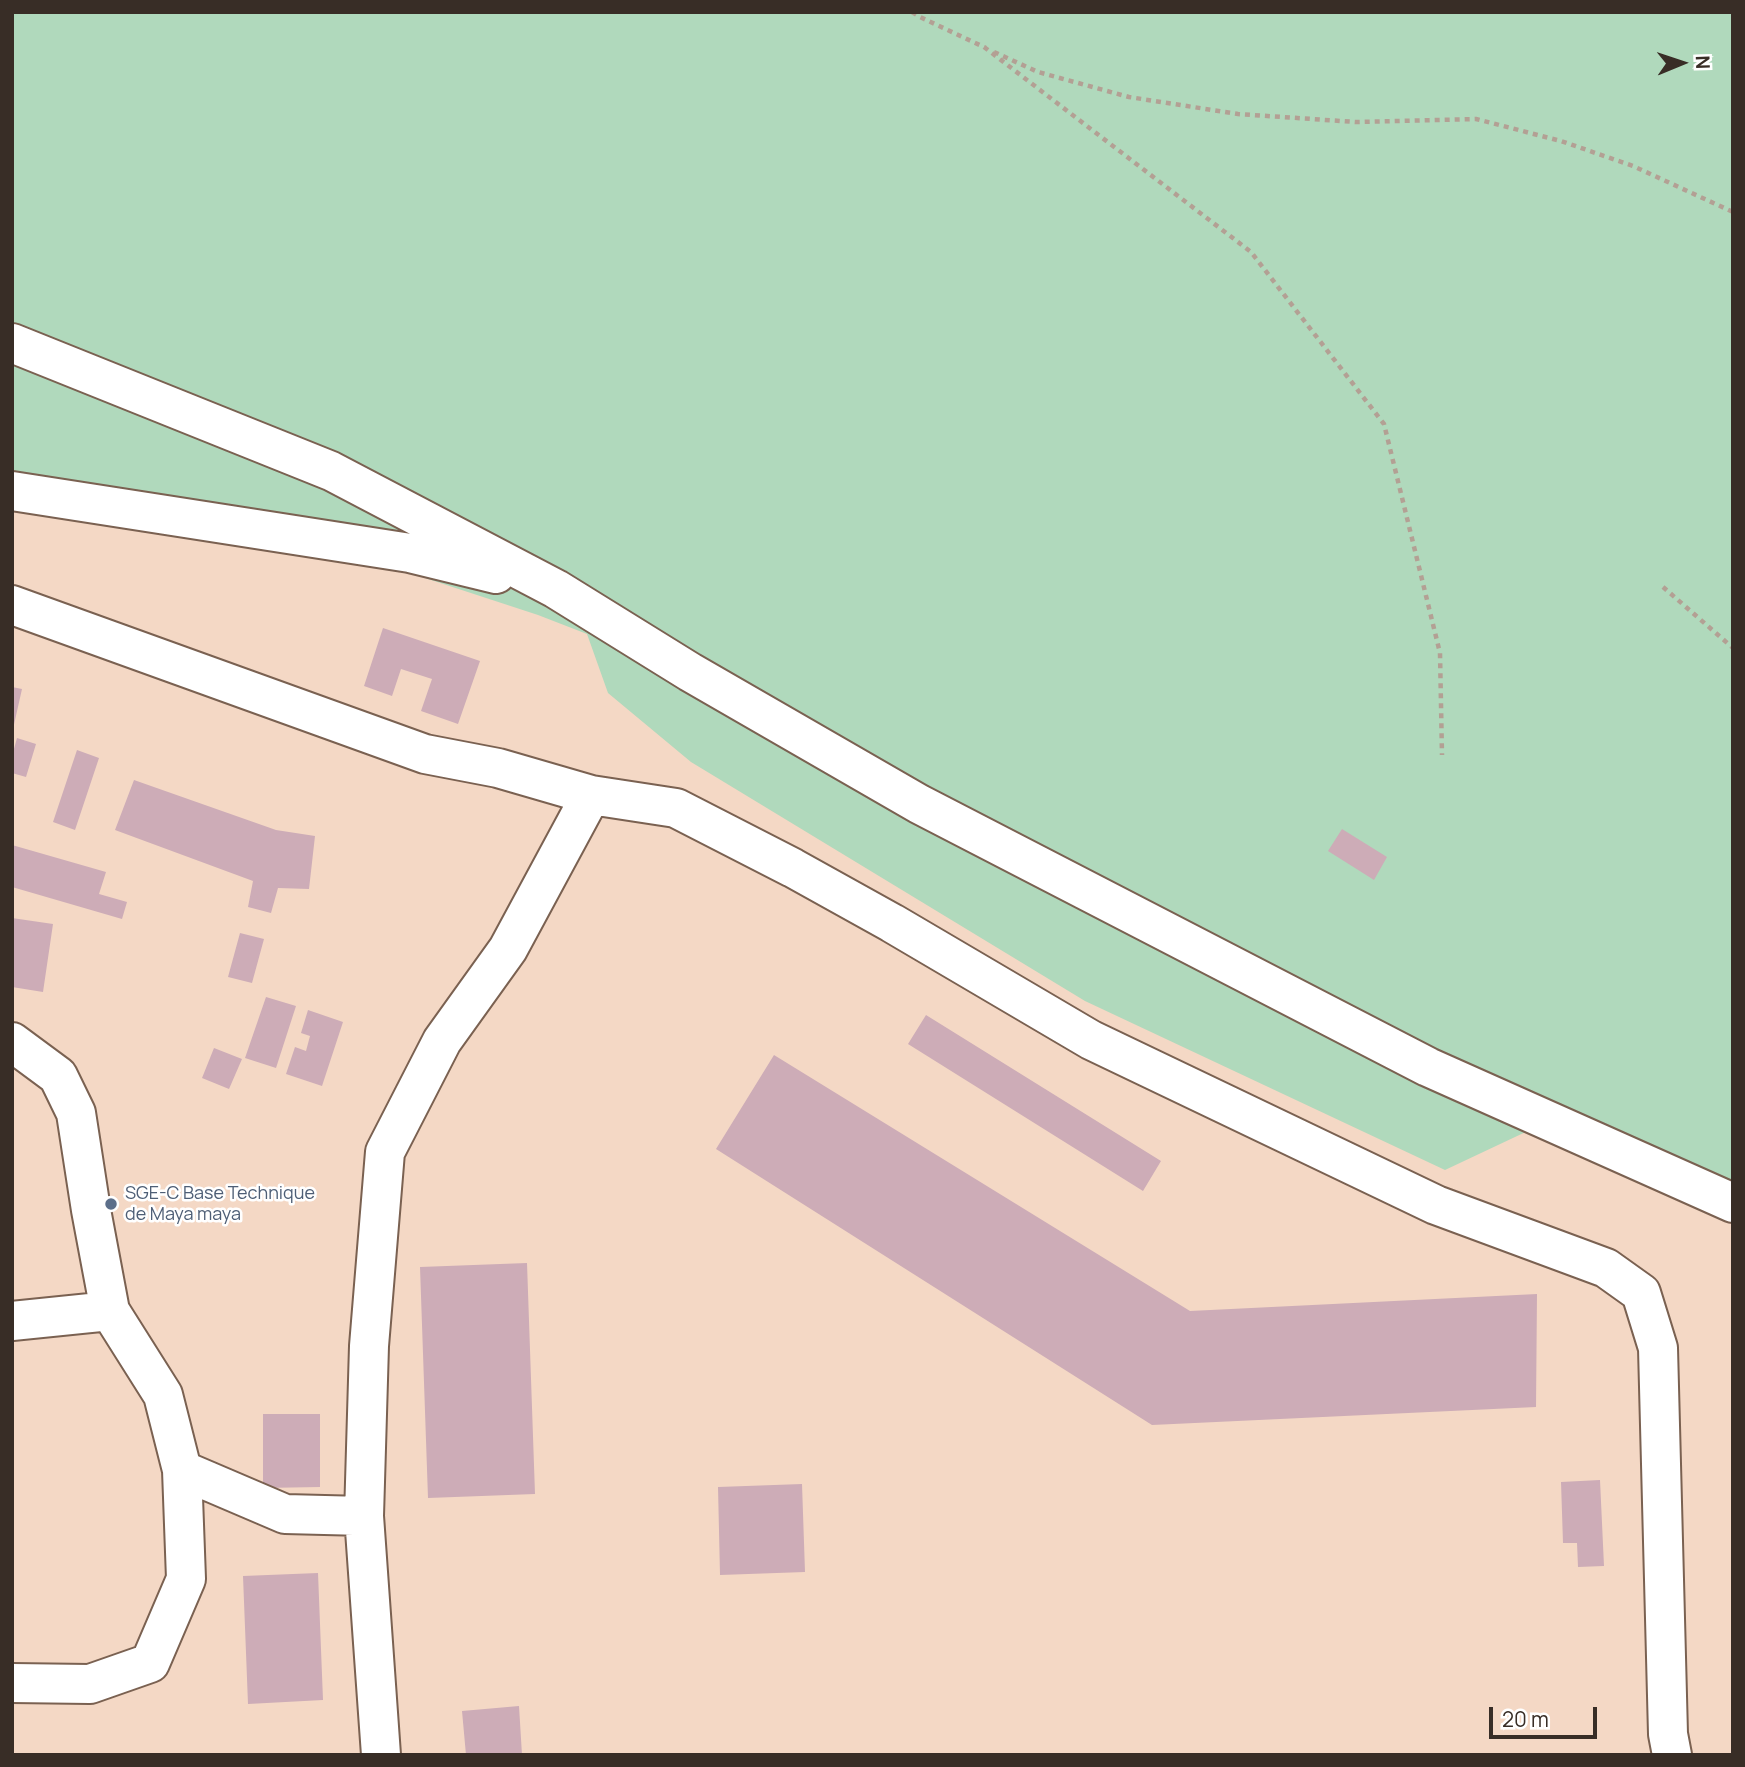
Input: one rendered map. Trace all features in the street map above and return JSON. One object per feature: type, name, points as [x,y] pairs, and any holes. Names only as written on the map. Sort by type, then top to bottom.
[{"type":"lane","points":[[12,343],[331,471],[556,589],[691,672],[919,804],[1428,1066],[1733,1203]]},
{"type":"lane","points":[[12,491],[410,553],[556,589]]},
{"type":"lane","points":[[12,605],[425,754],[498,768],[591,795],[676,808],[815,881],[1091,1040],[1436,1205],[1606,1268],[1641,1293],[1658,1348],[1668,1734],[1672,1755]]},
{"type":"lane","points":[[381,1755],[364,1516],[369,1346],[385,1152],[442,1041],[508,949],[591,795]]},
{"type":"lane","points":[[12,1042],[58,1076],[76,1113],[110,1311],[163,1395],[182,1471],[186,1579],[150,1663],[90,1684],[12,1683]]},
{"type":"lane","points":[[12,1321],[110,1311]]},
{"type":"lane","points":[[182,1471],[285,1514],[364,1516]]},
{"type":"path","points":[[912,12],[1038,72],[1129,97],[1238,114],[1356,122],[1476,119],[1561,141],[1633,166],[1733,212]]},
{"type":"path","points":[[984,47],[1251,252],[1384,424],[1440,653],[1441,755]]},
{"type":"path","points":[[1663,587],[1733,648]]},
{"type":"shaded area","points":[[12,12],[1733,12],[1733,1755],[12,1755]]},
{"type":"green space","points":[[12,12],[1733,12],[1733,1224],[1532,1129],[1445,1170],[1085,1001],[691,762],[608,693],[587,634],[538,615],[306,539],[12,505]]},
{"type":"building","points":[[383,628],[480,661],[458,724],[421,711],[432,679],[401,669],[392,696],[364,686]]},
{"type":"building","points":[[12,687],[22,689],[13,729],[12,728]]},
{"type":"building","points":[[17,738],[36,744],[26,777],[12,773],[12,756]]},
{"type":"building","points":[[77,750],[99,758],[75,830],[53,822]]},
{"type":"building","points":[[134,780],[276,830],[315,836],[309,889],[278,888],[271,913],[248,907],[253,881],[115,830]]},
{"type":"building","points":[[1342,829],[1387,857],[1374,880],[1328,851]]},
{"type":"building","points":[[12,845],[106,872],[99,894],[127,902],[122,919],[12,887]]},
{"type":"building","points":[[12,918],[53,924],[43,992],[12,987]]},
{"type":"building","points":[[240,933],[264,939],[252,983],[228,977]]},
{"type":"building","points":[[266,997],[296,1006],[276,1068],[245,1058]]},
{"type":"building","points":[[308,1010],[343,1022],[322,1086],[286,1074],[295,1047],[306,1051],[310,1036],[301,1033]]},
{"type":"building","points":[[926,1015],[1161,1161],[1143,1191],[908,1044]]},
{"type":"building","points":[[214,1048],[242,1059],[229,1089],[202,1078]]},
{"type":"building","points":[[774,1055],[1190,1311],[1537,1294],[1536,1407],[1152,1425],[716,1149]]},
{"type":"building","points":[[527,1263],[535,1494],[428,1498],[420,1267]]},
{"type":"building","points":[[263,1414],[320,1414],[320,1487],[263,1488]]},
{"type":"building","points":[[1600,1480],[1604,1566],[1578,1567],[1577,1543],[1563,1543],[1561,1482]]},
{"type":"building","points":[[802,1484],[805,1572],[720,1575],[718,1487]]},
{"type":"building","points":[[318,1573],[323,1700],[248,1704],[243,1576]]},
{"type":"building","points":[[519,1706],[522,1755],[466,1755],[462,1711]]},
{"type":"place","name":"SGE-C Base Technique de Maya maya","points":[[111,1204]]}]
